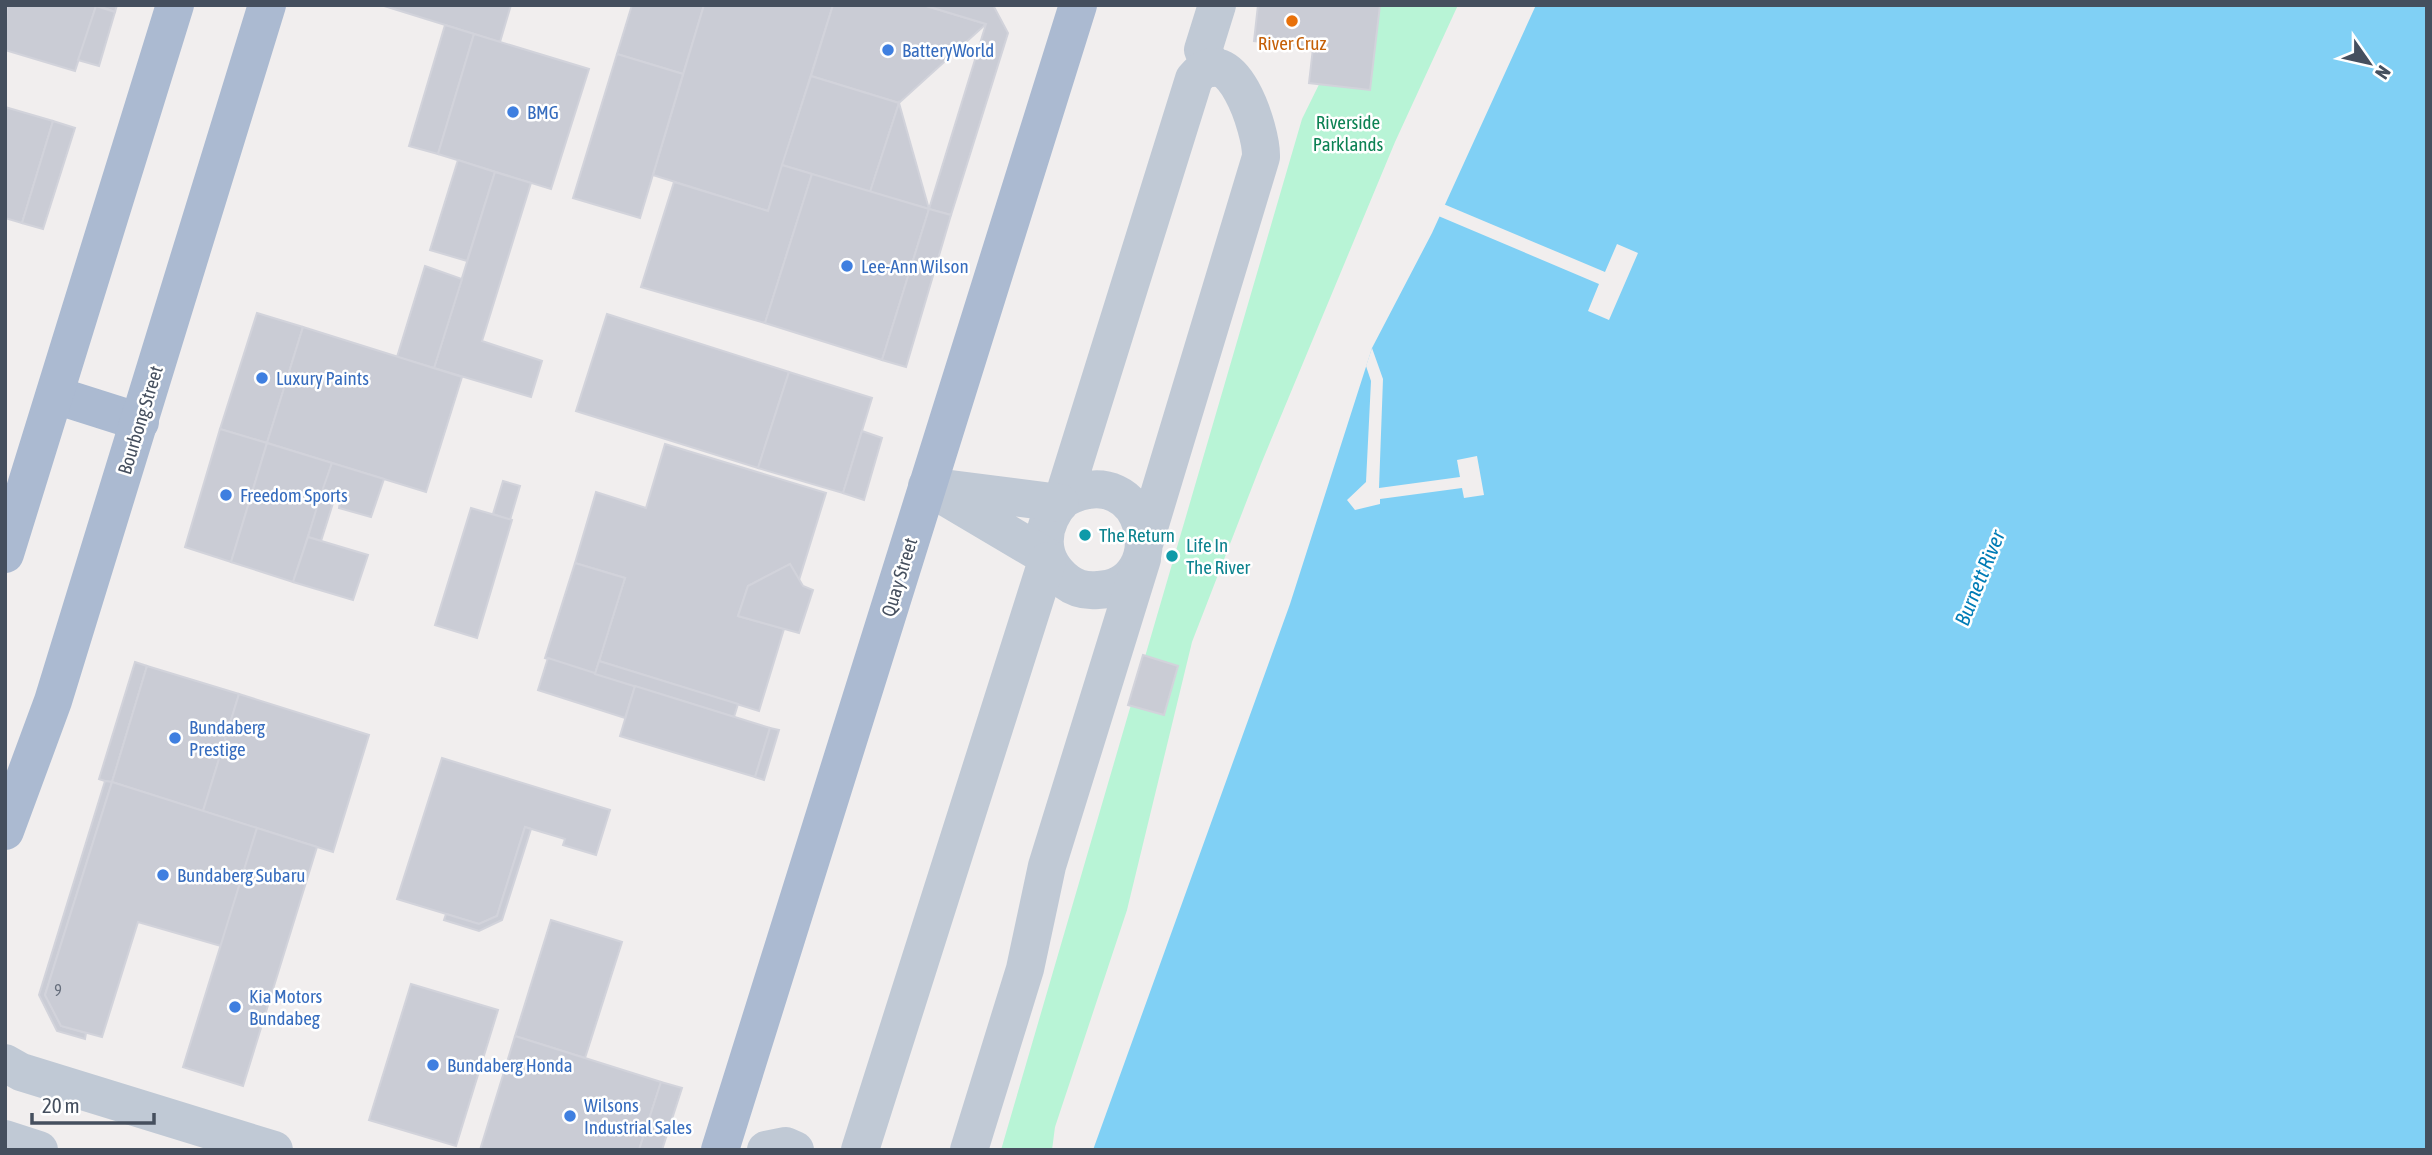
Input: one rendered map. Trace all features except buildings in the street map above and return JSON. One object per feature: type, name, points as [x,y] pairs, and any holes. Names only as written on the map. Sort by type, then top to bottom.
[{"type":"main road","points":[[5,554],[176,5]]},
{"type":"main road","name":"Bourbong Street","points":[[5,831],[53,701],[267,5]]},
{"type":"main road","name":"Quay Street","points":[[720,1150],[1078,5]]},
{"type":"main road","points":[[55,395],[140,422]]},
{"type":"street","points":[[1212,68],[1203,50],[1217,5]]},
{"type":"street","points":[[928,486],[1062,501],[1093,489],[1110,491],[1124,498],[1135,509],[1143,524],[1144,549],[1134,572],[1121,583],[1105,590],[1087,591],[1071,586],[1057,575],[1047,559],[1043,544],[1045,526],[1062,501],[1194,79],[1212,68],[1232,75],[1243,88],[1260,144],[1261,157],[1144,549],[1047,866],[1025,969],[969,1150]]},
{"type":"street","points":[[928,486],[1047,559]]},
{"type":"street","points":[[860,1150],[1047,559]]},
{"type":"street","points":[[5,1063],[21,1072],[274,1150]]},
{"type":"street","points":[[5,1139],[39,1150]]},
{"type":"street","points":[[766,1150],[786,1146],[795,1150]]},
{"type":"green space","name":"Riverside Parklands","points":[[1358,5],[1458,5],[1395,142],[1261,464],[1192,642],[1127,910],[1055,1127],[1052,1150],[1001,1150],[1302,119]]},
{"type":"water","name":"Burnett River","points":[[1536,5],[2427,5],[2427,1150],[1093,1150],[1290,604],[1372,348],[1432,233]]},
{"type":"pier","points":[[1441,203],[1605,272],[1617,244],[1638,253],[1609,320],[1588,311],[1599,284],[1436,215]]},
{"type":"pier","points":[[1372,348],[1383,379],[1379,488],[1460,477],[1457,460],[1477,456],[1484,495],[1464,498],[1462,488],[1380,499],[1380,504],[1355,510],[1347,500],[1366,482],[1371,381],[1366,366]]},
{"type":"place","name":"River Cruz","points":[[1292,21]]},
{"type":"place","name":"BatteryWorld","points":[[888,50]]},
{"type":"place","name":"BMG","points":[[513,112]]},
{"type":"place","name":"Lee-Ann Wilson","points":[[847,266]]},
{"type":"place","name":"Luxury Paints","points":[[262,378]]},
{"type":"place","name":"Freedom Sports","points":[[226,495]]},
{"type":"place","name":"The Return","points":[[1085,535]]},
{"type":"place","name":"Life In The River","points":[[1172,556]]},
{"type":"place","name":"Bundaberg Prestige","points":[[175,738]]},
{"type":"place","name":"Bundaberg Subaru","points":[[163,875]]},
{"type":"place","name":"Kia Motors Bundabeg","points":[[235,1007]]},
{"type":"place","name":"Bundaberg Honda","points":[[433,1065]]},
{"type":"place","name":"Wilsons Industrial Sales","points":[[570,1116]]}]
